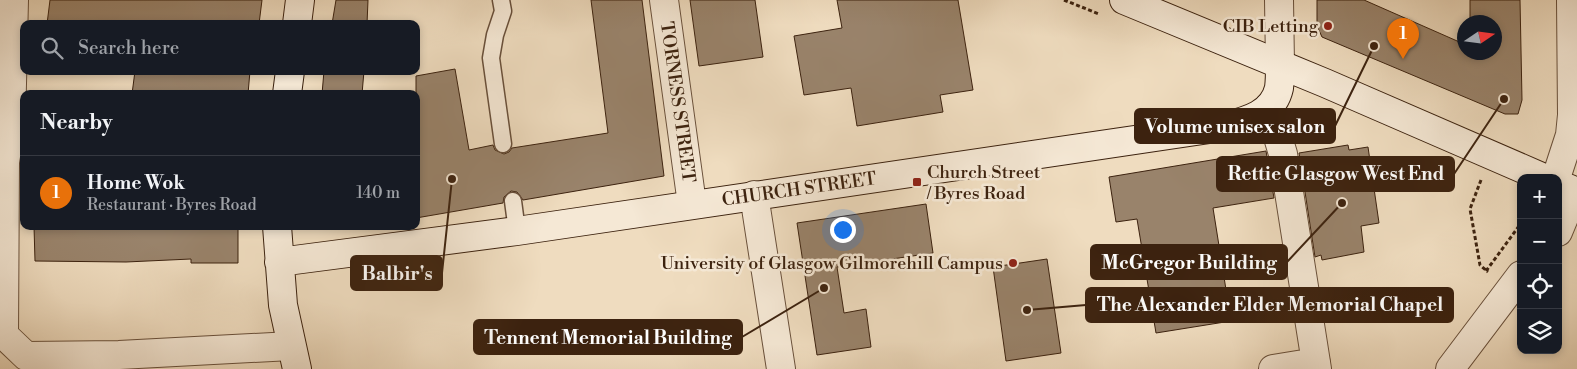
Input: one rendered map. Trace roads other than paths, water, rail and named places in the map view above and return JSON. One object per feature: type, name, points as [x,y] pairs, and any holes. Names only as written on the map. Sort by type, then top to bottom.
[{"type":"street","points":[[14,0],[11,125],[2,161],[4,335],[26,356],[119,355],[294,358],[283,305],[277,230]]},
{"type":"street","points":[[298,20],[300,0]]},
{"type":"street","name":"TORNESS STREET","points":[[664,0],[692,204]]},
{"type":"street","points":[[1124,0],[1280,64],[1535,174]]},
{"type":"street","points":[[1273,369],[1316,366],[1283,154],[1270,106],[1279,88],[1279,0]]},
{"type":"street","points":[[1561,219],[1567,186],[1572,115],[1571,0]]},
{"type":"street","points":[[288,90],[290,75]]},
{"type":"street","name":"CHURCH STREET","points":[[279,262],[517,231],[1223,127],[1247,121],[1261,114],[1270,106]]},
{"type":"street","points":[[754,195],[781,369]]},
{"type":"street","points":[[1450,369],[1516,282]]},
{"type":"lane","points":[[501,0],[503,11],[490,58],[503,144]]},
{"type":"lane","points":[[513,201],[517,231]]},
{"type":"place","name":"CIB Letting","points":[[1328,26]]},
{"type":"place","name":"Volume unisex salon","points":[[1374,46]]},
{"type":"place","name":"Home Wok","points":[[1403,59]]},
{"type":"place","name":"Rettie Glasgow West End","points":[[1504,99]]},
{"type":"place","name":"Balbir's","points":[[452,179]]},
{"type":"place","name":"Church Street / Byres Road","points":[[917,182]]},
{"type":"place","name":"McGregor Building","points":[[1342,203]]},
{"type":"place","name":"University of Glasgow Gilmorehill Campus","points":[[1013,263]]},
{"type":"place","name":"Tennent Memorial Building","points":[[824,288]]},
{"type":"place","name":"The Alexander Elder Memorial Chapel","points":[[1027,310]]}]
